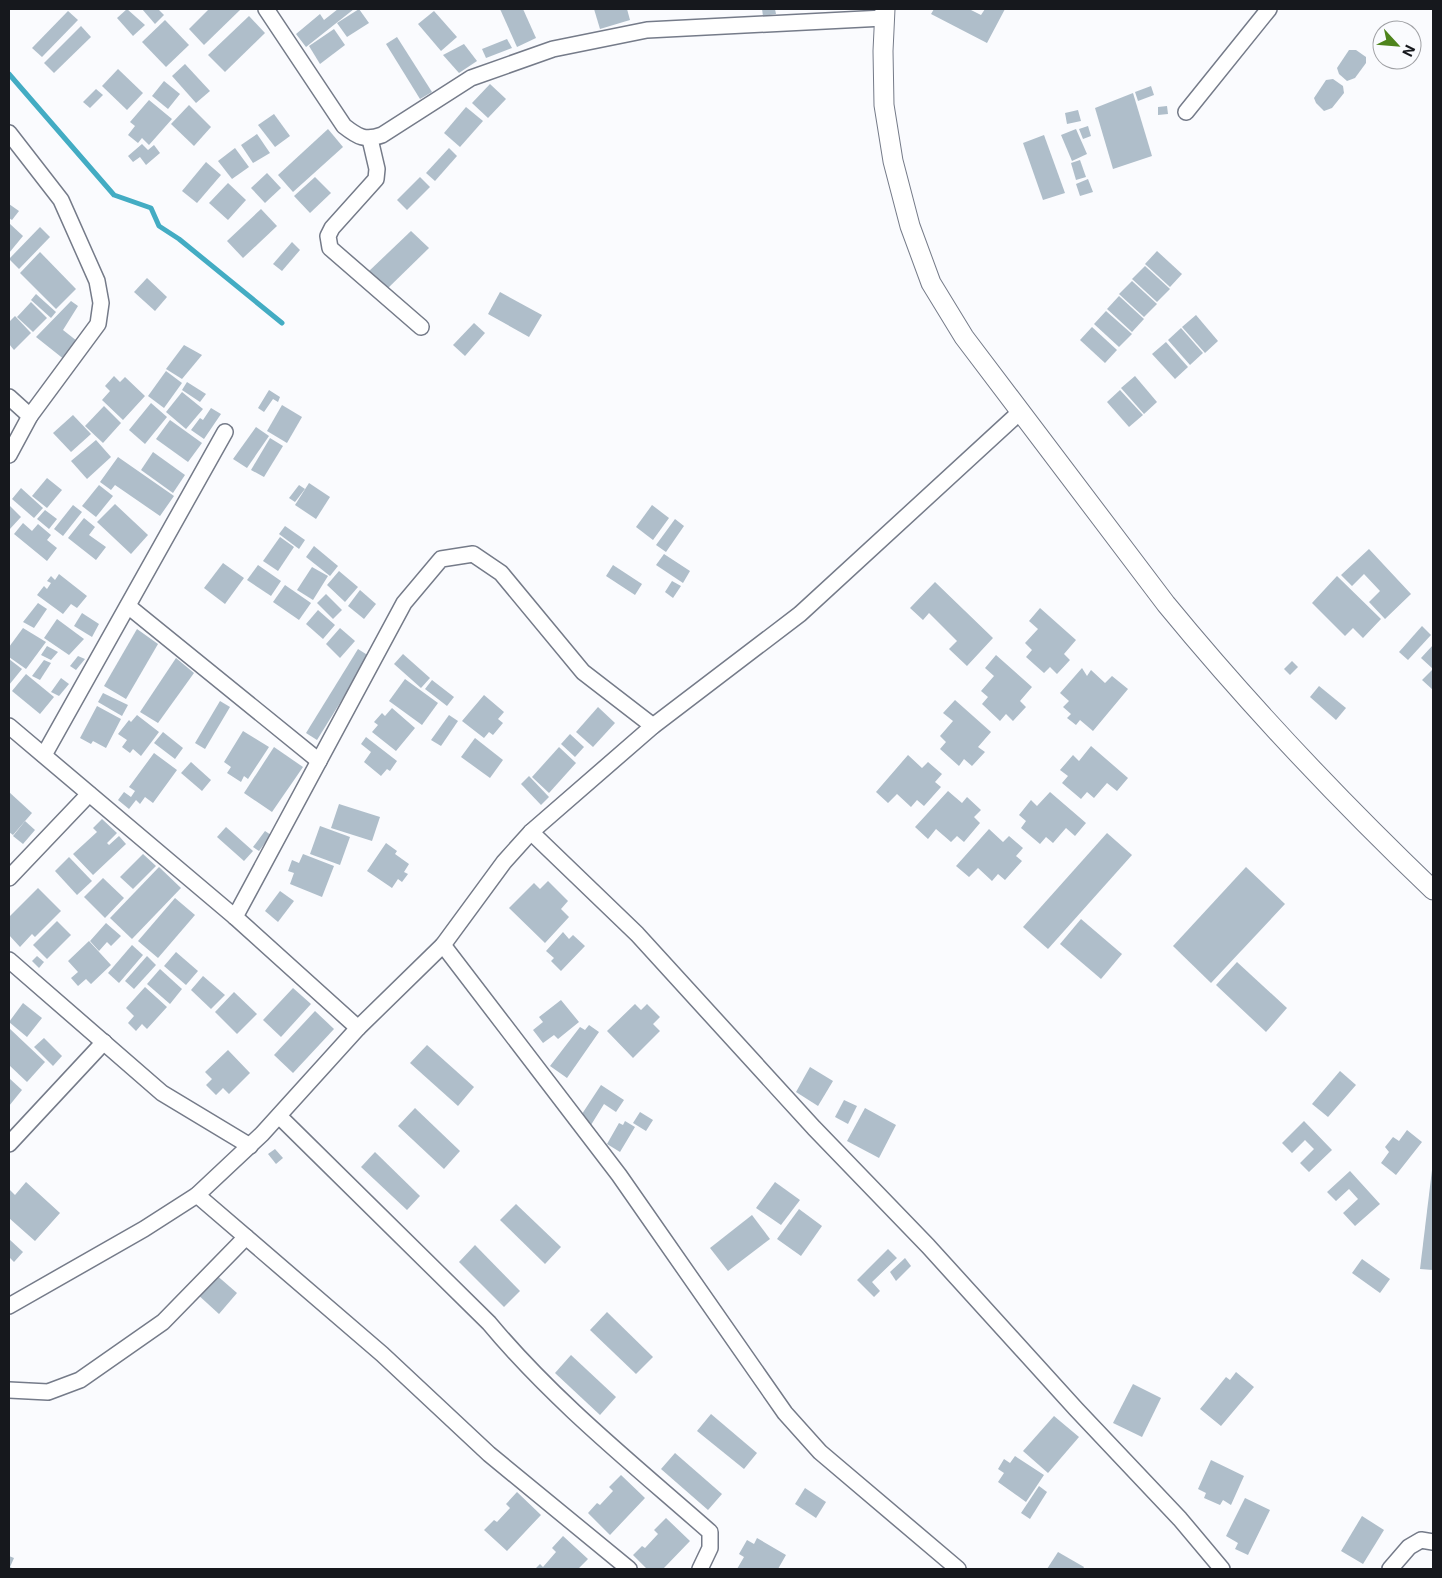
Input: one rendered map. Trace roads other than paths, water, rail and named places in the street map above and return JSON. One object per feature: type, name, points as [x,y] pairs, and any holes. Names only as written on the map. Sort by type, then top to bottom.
[{"type":"street","points":[[266,9],[344,126],[355,134],[370,139],[382,135],[471,78],[554,49],[647,30],[885,13],[884,105],[893,161],[910,226],[931,283],[964,338],[1200,646],[1317,773],[1433,890]]},
{"type":"street","points":[[1186,112],[1269,9]]},
{"type":"street","points":[[9,133],[61,200],[97,281],[101,302],[98,324],[30,416],[9,455]]},
{"type":"street","points":[[370,139],[377,169],[376,179],[332,228],[328,236],[330,248],[421,327]]},
{"type":"street","points":[[9,397],[30,416]]},
{"type":"street","points":[[9,1306],[144,1229],[197,1195],[250,1146],[358,1028],[443,945],[504,862],[531,832],[653,726],[800,614],[1020,412]]},
{"type":"street","points":[[44,755],[92,666],[128,606],[225,432]]},
{"type":"street","points":[[235,917],[404,603],[441,558],[473,554],[501,573],[583,672],[653,726]]},
{"type":"street","points":[[128,606],[319,761]]},
{"type":"street","points":[[9,726],[235,917],[358,1028]]},
{"type":"street","points":[[9,878],[89,794]]},
{"type":"street","points":[[531,832],[637,934],[1180,1519],[1222,1569]]},
{"type":"street","points":[[443,945],[620,1175],[784,1413],[820,1452],[958,1569]]},
{"type":"street","points":[[9,960],[162,1093],[250,1146]]},
{"type":"street","points":[[9,1144],[104,1042]]},
{"type":"street","points":[[279,1116],[489,1323],[516,1356],[611,1447],[710,1532],[710,1548],[700,1569]]},
{"type":"street","points":[[197,1195],[382,1354],[489,1454],[629,1569]]},
{"type":"street","points":[[9,1390],[48,1392],[80,1380],[163,1322],[246,1238]]},
{"type":"street","points":[[1390,1569],[1409,1547],[1422,1540],[1433,1542]]},
{"type":"waterway","points":[[9,74],[114,195],[151,208],[159,226],[179,239],[282,323]]}]
